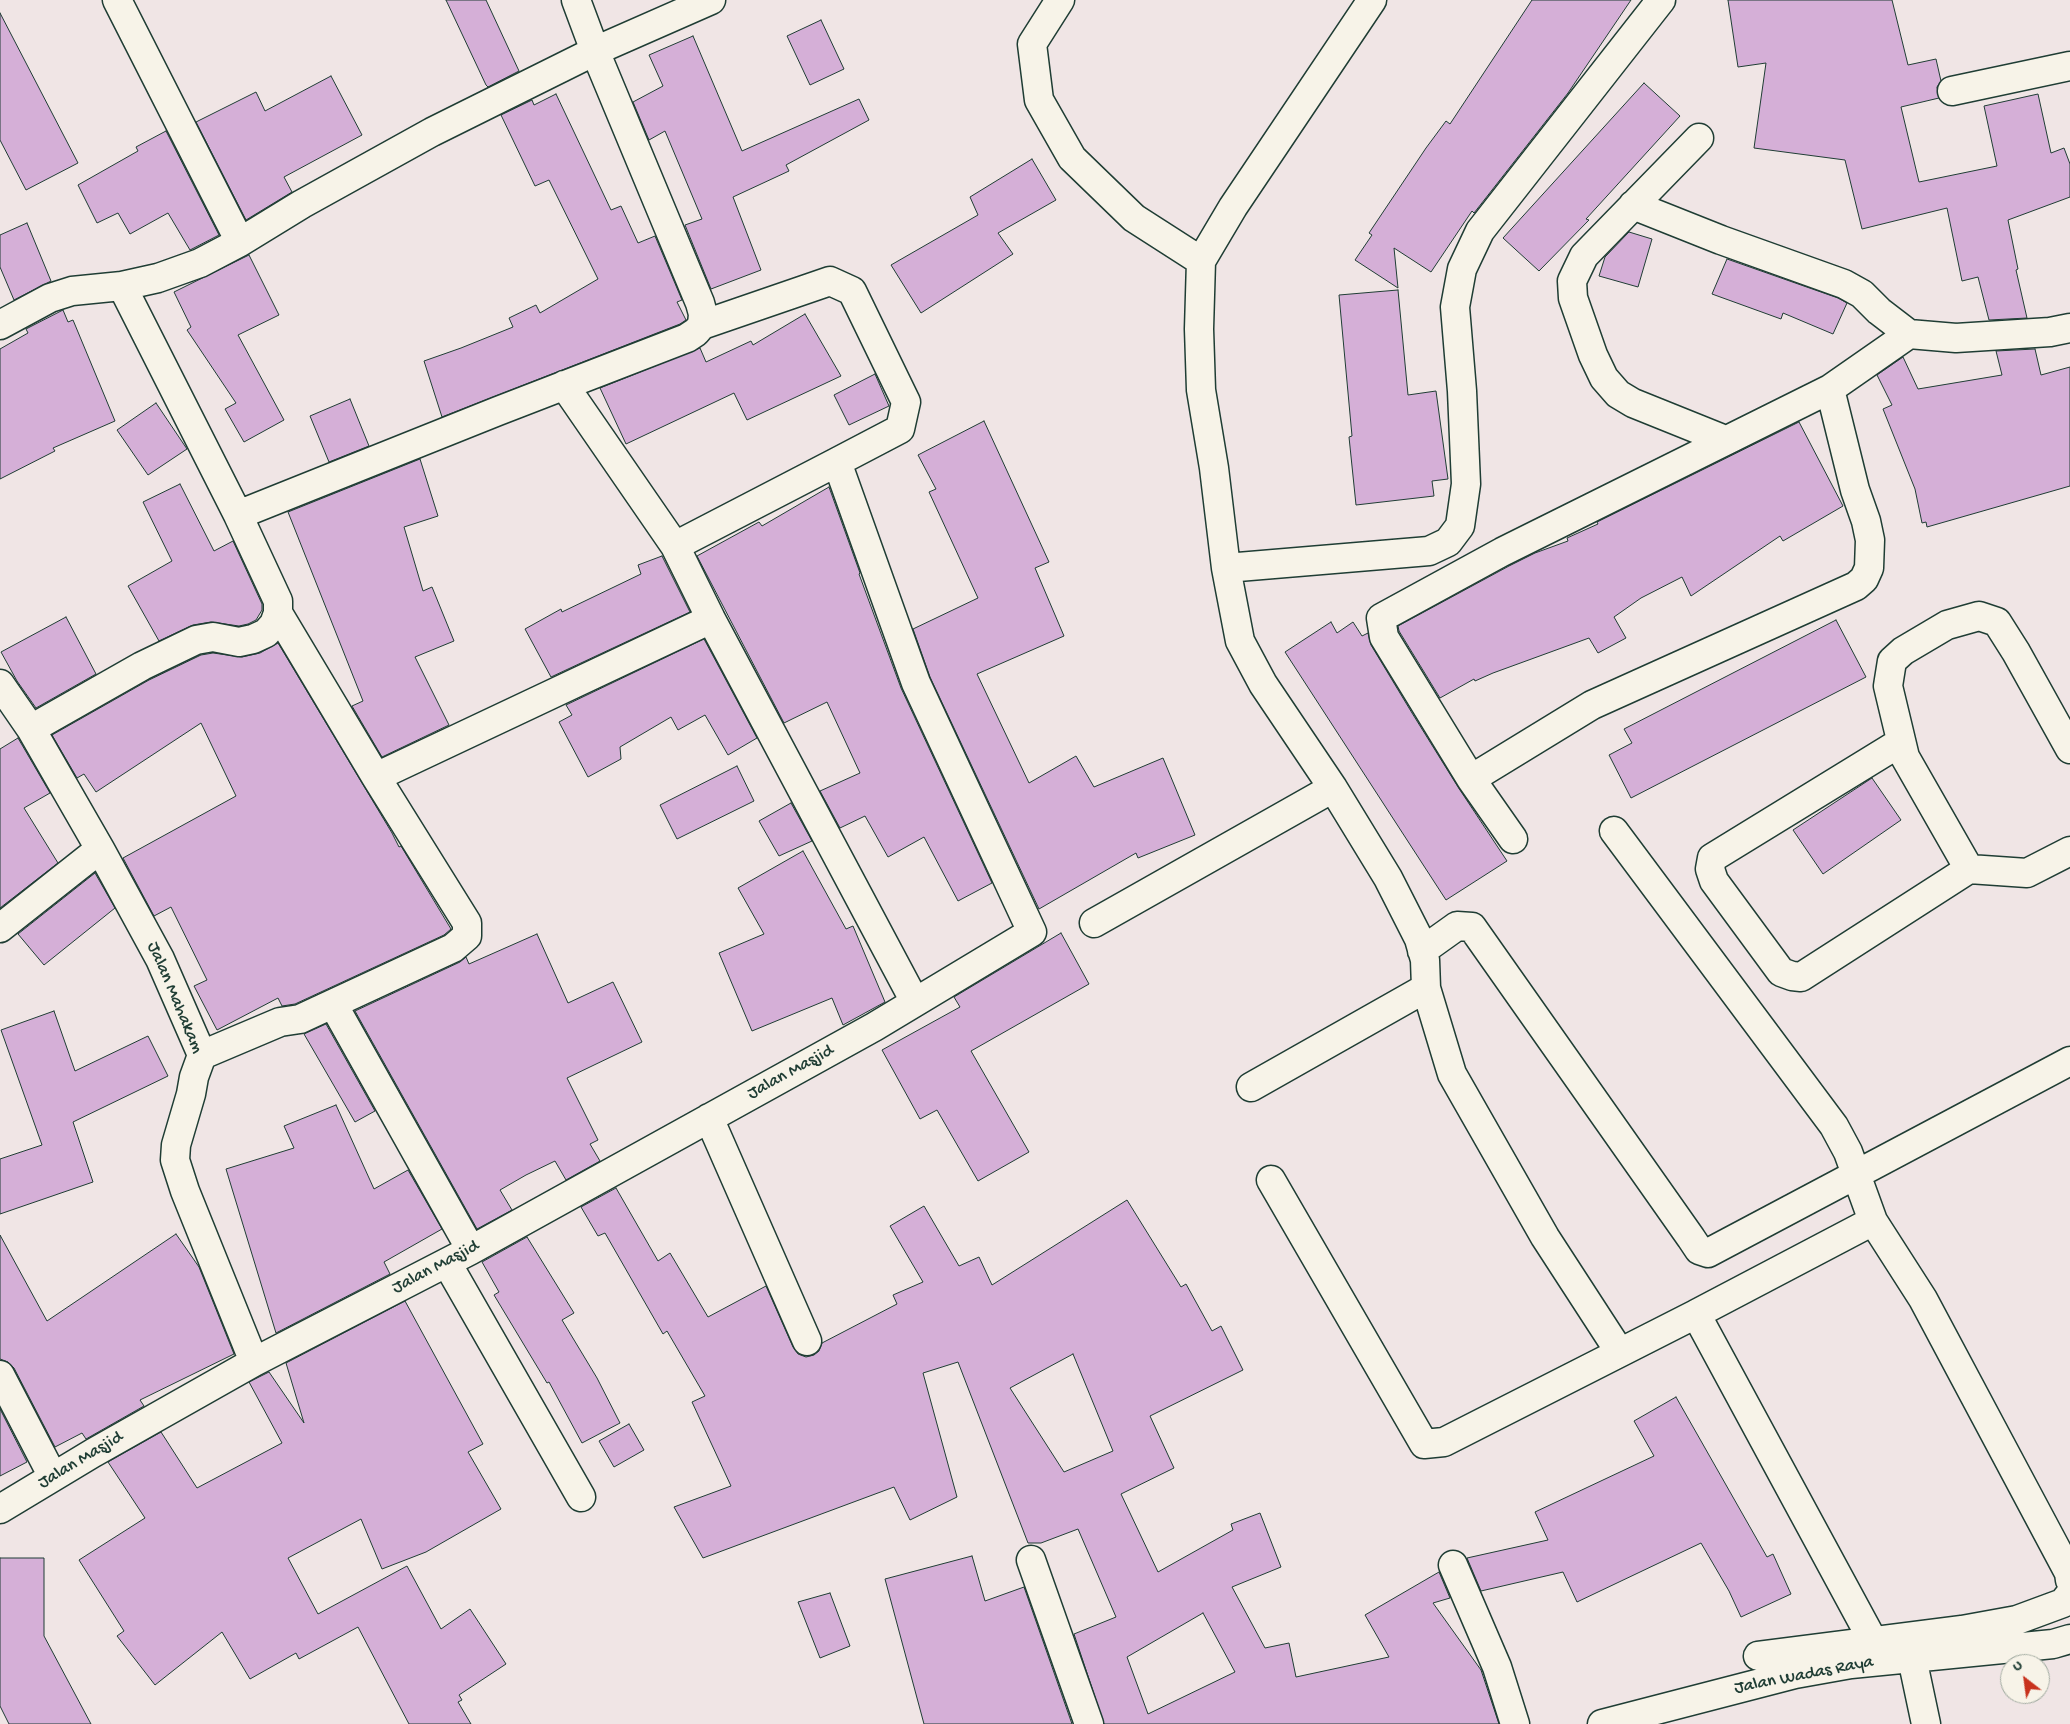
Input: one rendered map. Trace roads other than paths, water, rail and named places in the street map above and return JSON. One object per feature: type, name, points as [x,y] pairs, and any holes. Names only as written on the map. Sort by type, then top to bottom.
[{"type":"street","points":[[117,0],[240,242]]},
{"type":"street","points":[[576,0],[595,52],[700,303],[703,314],[702,325]]},
{"type":"street","points":[[0,325],[43,302],[72,291],[122,286],[178,272],[200,263],[432,132],[595,52],[711,0]]},
{"type":"street","points":[[1060,0],[1032,44],[1039,100],[1072,158],[1134,218],[1201,261]]},
{"type":"street","points":[[1226,568],[1429,551],[1448,542],[1460,526],[1466,484],[1462,391],[1455,307],[1462,270],[1480,231],[1661,0]]},
{"type":"street","points":[[1369,1],[1233,207],[1201,261],[1199,328],[1201,390],[1214,468],[1226,568],[1240,641],[1263,684],[1333,788],[1388,878],[1419,939],[1425,960],[1426,988],[1452,1074],[1545,1237],[1619,1351]]},
{"type":"street","points":[[1952,91],[2070,66]]},
{"type":"street","points":[[1699,138],[1584,256],[1572,281],[1573,298],[1593,355],[1604,378],[1618,394],[1633,403],[1725,440]]},
{"type":"street","points":[[1634,205],[1720,240],[1844,284],[1862,294],[1879,311],[1909,334],[1956,338],[2050,332],[2070,328]]},
{"type":"street","points":[[238,514],[687,338],[702,325],[830,281],[852,291],[906,402],[900,429],[675,546]]},
{"type":"street","points":[[31,729],[142,666],[196,640],[213,637],[239,642],[253,639],[266,633],[274,624],[278,613],[278,601],[272,584],[122,286]]},
{"type":"street","points":[[1513,839],[1471,779],[1384,637],[1381,618],[1502,552],[1830,389],[1909,334]]},
{"type":"street","points":[[564,385],[675,546],[711,619],[915,1002]]},
{"type":"street","points":[[1471,779],[1592,705],[1856,586],[1864,579],[1869,568],[1870,540],[1866,521],[1855,490],[1830,389]]},
{"type":"street","name":"Jalan Masjid","points":[[0,1509],[254,1362],[447,1263],[874,1027],[1032,932],[916,683],[837,462]]},
{"type":"street","points":[[202,1055],[280,1022],[300,1019],[453,948],[467,936],[467,923],[376,778],[278,613]]},
{"type":"street","points":[[1969,868],[1905,757],[1888,686],[1892,660],[1903,651],[1947,625],[1979,616],[1997,622],[2016,652],[2070,750]]},
{"type":"street","points":[[376,778],[711,619]]},
{"type":"street","name":"Jalan Mahakam","points":[[0,684],[31,729],[160,959],[202,1055],[194,1077],[192,1094],[176,1145],[175,1160],[185,1191],[254,1362]]},
{"type":"street","points":[[1901,742],[1712,858],[1710,870],[1714,881],[1781,972],[1801,977],[1969,868],[2027,873],[2070,850]]},
{"type":"street","points":[[1094,923],[1333,788]]},
{"type":"street","points":[[1614,831],[1834,1126],[1848,1152],[1873,1221],[1923,1299],[2069,1573],[2070,1580]]},
{"type":"street","points":[[0,928],[100,849]]},
{"type":"street","points":[[1422,951],[1457,926],[1472,927],[1700,1250],[1708,1253],[2070,1061]]},
{"type":"street","points":[[1251,1086],[1426,988]]},
{"type":"street","points":[[333,1004],[471,1250]]},
{"type":"street","points":[[709,1118],[807,1341]]},
{"type":"street","points":[[1270,1180],[1424,1444],[1444,1442],[1619,1351],[1696,1314],[1873,1221]]},
{"type":"street","points":[[447,1263],[581,1497]]},
{"type":"street","points":[[1696,1314],[1873,1641]]},
{"type":"street","points":[[0,1375],[53,1477]]},
{"type":"street","points":[[1031,1560],[1089,1724]]},
{"type":"street","points":[[1453,1565],[1497,1667],[1515,1724]]},
{"type":"street","points":[[1758,1656],[1962,1630],[2017,1620],[2063,1603],[2070,1594]]},
{"type":"street","name":"Jalan Wadas Raya","points":[[1602,1724],[1795,1674],[1851,1664],[2053,1644],[2070,1639]]},
{"type":"street","points":[[1912,1658],[1926,1724]]}]
